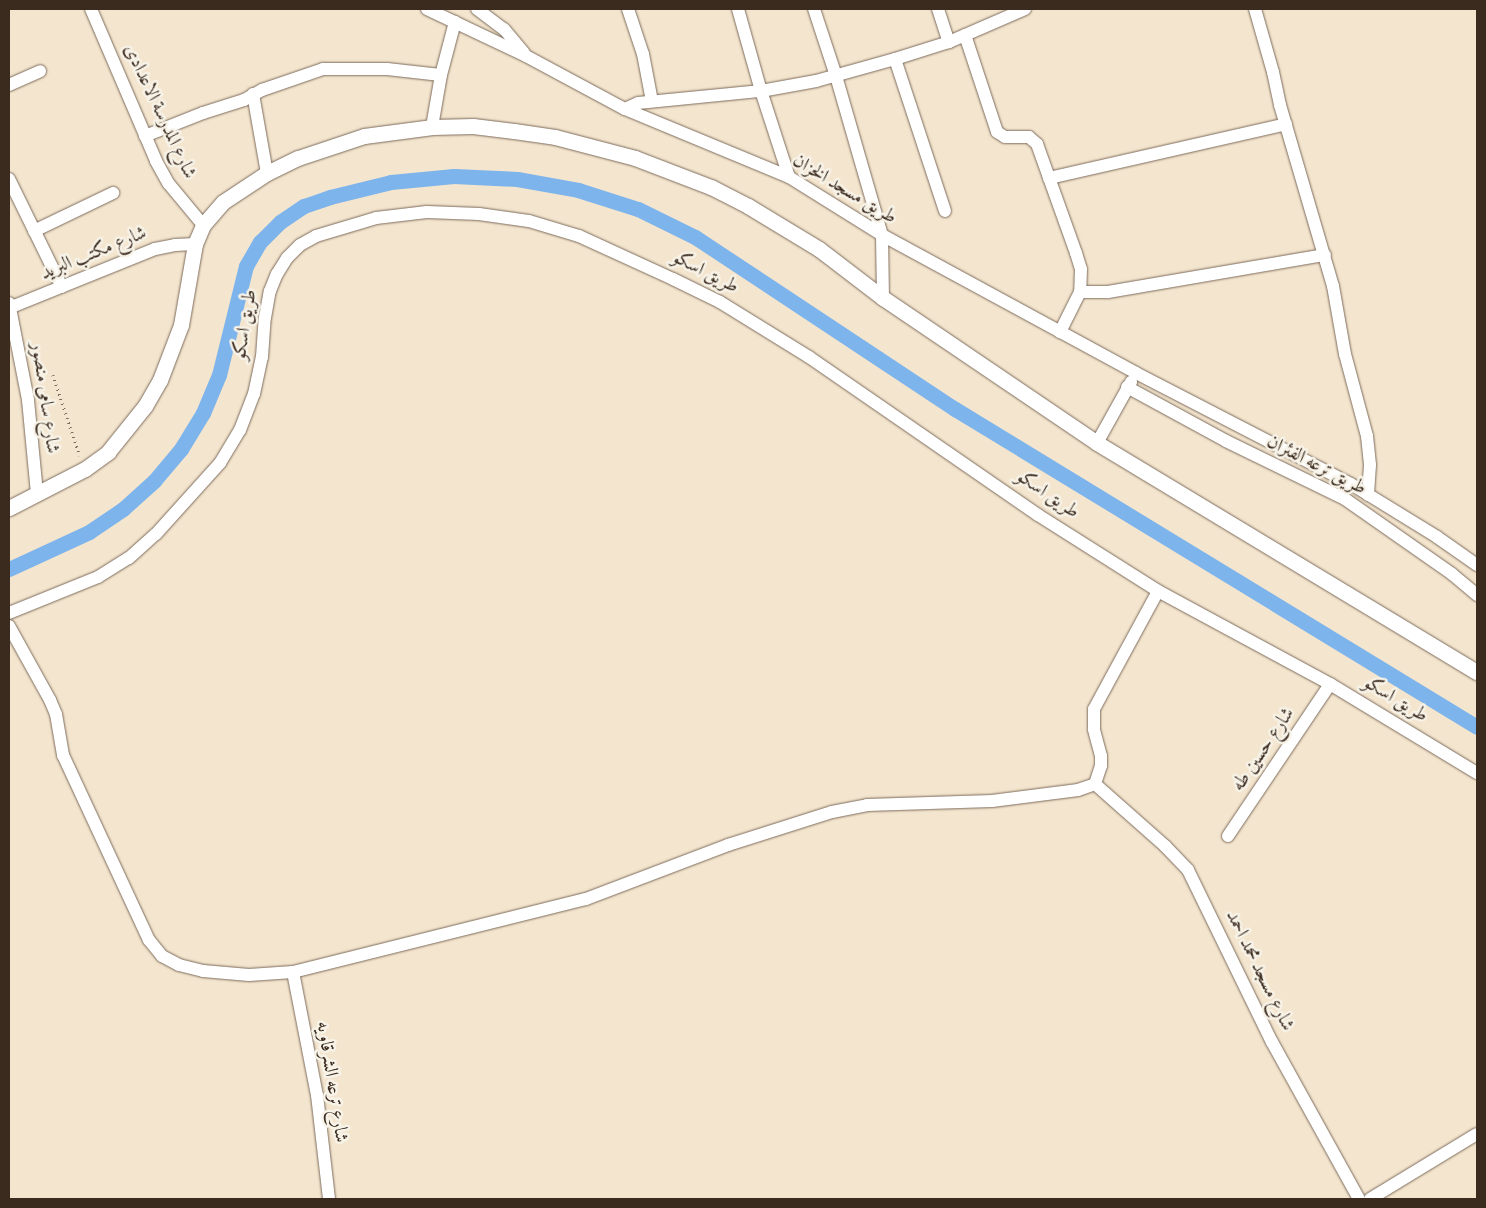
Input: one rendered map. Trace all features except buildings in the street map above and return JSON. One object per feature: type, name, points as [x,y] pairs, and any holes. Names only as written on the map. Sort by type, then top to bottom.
[{"type":"street","name":"شارع المدرسة الاعدادى","points":[[91,9],[145,136],[169,184],[203,225]]},
{"type":"street","name":"طريق مسجد الخزان","points":[[427,9],[526,56],[624,109],[789,177],[882,235],[1136,373]]},
{"type":"street","name":"طريق مسجد الخزان","points":[[477,9],[504,29],[526,56]]},
{"type":"street","points":[[628,9],[643,54],[652,101]]},
{"type":"street","points":[[738,9],[761,92],[789,177]]},
{"type":"street","points":[[814,9],[836,76],[882,235],[883,298]]},
{"type":"street","points":[[938,9],[949,42]]},
{"type":"street","points":[[624,109],[638,103],[652,101],[761,92],[836,76],[949,42],[1026,9]]},
{"type":"street","points":[[1255,9],[1333,286],[1345,354],[1367,436],[1370,465],[1368,495]]},
{"type":"street","points":[[432,127],[441,75],[455,22]]},
{"type":"street","points":[[965,35],[997,132],[1005,137],[1029,137],[1034,140],[1040,149],[1076,253],[1081,269],[1080,292],[1060,332]]},
{"type":"street","points":[[895,59],[945,211]]},
{"type":"street","points":[[145,136],[306,73],[324,69],[387,69],[441,75]]},
{"type":"street","points":[[9,85],[40,71]]},
{"type":"street","points":[[254,94],[267,173]]},
{"type":"street","points":[[1049,178],[1286,124]]},
{"type":"street","points":[[9,508],[85,469],[108,452],[127,430],[160,380],[181,325],[194,244],[203,225],[223,202],[267,173],[314,152],[364,136],[432,127],[474,126],[555,137],[619,153],[673,171],[748,206],[784,226],[819,249],[883,298],[1097,442],[1477,672]]},
{"type":"street","points":[[9,179],[62,287]]},
{"type":"street","points":[[34,231],[113,194]]},
{"type":"street","name":"طريق اسكو","points":[[9,613],[98,577],[130,558],[189,499],[220,463],[240,430],[254,394],[262,356],[264,318],[270,290],[287,258],[300,245],[316,236],[376,218],[427,212],[478,214],[521,220],[579,236],[674,278],[720,302],[809,357],[1038,515],[1158,591],[1330,684],[1477,773]]},
{"type":"street","name":"شارع مكتب البريد","points":[[9,306],[62,287],[155,249],[175,244],[194,244]]},
{"type":"street","points":[[1080,292],[1108,292],[1324,255]]},
{"type":"street","name":"شارع سامى منصور","points":[[9,306],[28,400],[37,494]]},
{"type":"street","points":[[1097,442],[1136,373]]},
{"type":"street","name":"طريق ترعه الفئران","points":[[1136,373],[1300,457],[1368,495],[1437,537],[1477,565]]},
{"type":"street","name":"طريق ترعه الفئران","points":[[1127,388],[1226,441],[1345,499],[1452,574],[1477,595]]},
{"type":"street","points":[[9,626],[50,700],[56,714],[63,755],[149,940],[162,956],[179,965],[203,971],[249,975],[293,972],[586,899],[728,845],[832,812],[867,805],[992,801],[1078,790],[1095,784],[1101,766],[1101,756],[1094,729],[1094,709],[1158,591]]},
{"type":"street","name":"شارع حسين طه","points":[[1228,836],[1330,684]]},
{"type":"street","name":"شارع مسجد محمد احمد","points":[[1095,784],[1165,846],[1188,870],[1272,1042],[1359,1199]]},
{"type":"street","name":"شارع ترعه الشرقاويه","points":[[293,972],[317,1095],[329,1199]]},
{"type":"street","points":[[1370,1199],[1477,1134]]},
{"type":"path","points":[[53,375],[85,469]]},
{"type":"waterway","points":[[9,569],[89,532],[123,509],[154,481],[181,449],[203,413],[219,375],[246,266],[260,242],[280,222],[304,206],[330,197],[391,182],[454,176],[517,179],[578,190],[638,209],[695,237],[955,409],[1477,727]]}]
